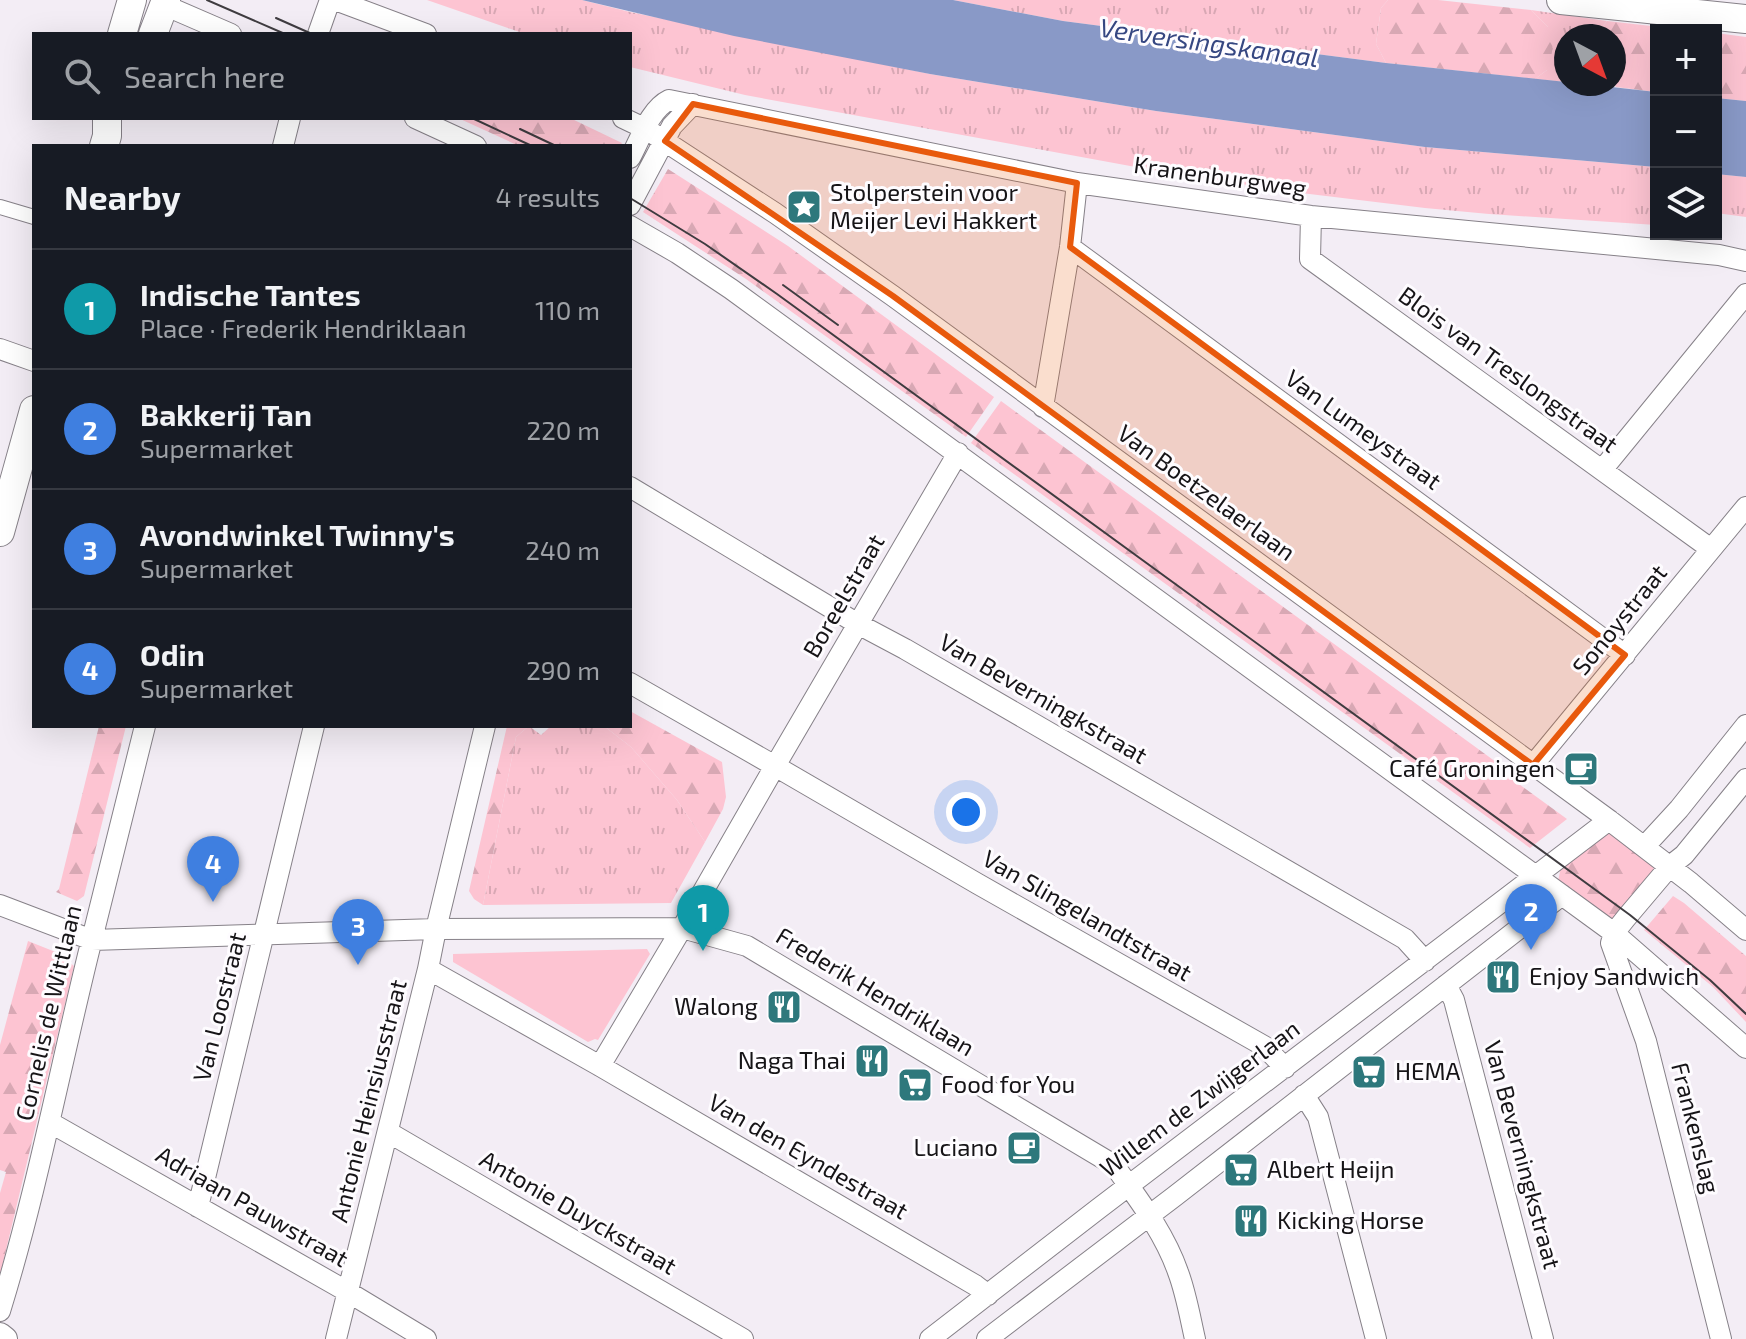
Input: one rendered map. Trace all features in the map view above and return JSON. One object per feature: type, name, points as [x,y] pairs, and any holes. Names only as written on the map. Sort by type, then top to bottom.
[{"type":"main road","points":[[123,32],[132,0]]},
{"type":"main road","points":[[1561,0],[1746,19]]},
{"type":"main road","points":[[154,32],[161,2]]},
{"type":"main road","points":[[0,532],[32,417]]},
{"type":"street","points":[[319,32],[332,0],[420,32]]},
{"type":"street","points":[[161,2],[227,32]]},
{"type":"street","name":"Kranenburgweg","points":[[632,154],[653,113],[669,100],[1077,183],[1311,216],[1719,255],[1746,261]]},
{"type":"street","points":[[632,201],[672,126],[693,104]]},
{"type":"street","points":[[284,144],[290,120]]},
{"type":"street","points":[[418,120],[454,141]]},
{"type":"street","name":"Van Boetzelaerlaan","points":[[627,120],[646,129],[775,213],[893,296],[1609,820],[1746,930]]},
{"type":"street","points":[[1043,407],[1070,247],[1077,183]]},
{"type":"street","points":[[0,207],[32,216]]},
{"type":"street","name":"Blois van Treslongstraat","points":[[1311,216],[1310,259],[1711,549]]},
{"type":"street","points":[[632,227],[731,289],[1614,933],[1746,1048]]},
{"type":"street","name":"Van Lumeystraat","points":[[1070,247],[1625,655]]},
{"type":"street","points":[[1602,470],[1746,294]]},
{"type":"street","points":[[0,349],[32,360]]},
{"type":"street","name":"Boreelstraat","points":[[600,1066],[958,453]]},
{"type":"street","name":"Van Beverningkstraat","points":[[632,488],[858,624],[1405,939],[1425,961]]},
{"type":"street","name":"Sonoystraat","points":[[1533,765],[1746,507]]},
{"type":"street","name":"Van Slingelandtstraat","points":[[632,684],[1264,1046],[1285,1068]]},
{"type":"street","points":[[1644,847],[1679,809],[1746,725]]},
{"type":"street","name":"Cornelis de Wittlaan","points":[[0,1311],[51,1123],[145,728]]},
{"type":"street","name":"Van Loostraat","points":[[198,1207],[314,728]]},
{"type":"street","name":"Antonie Heinsiusstraat","points":[[336,1339],[485,728]]},
{"type":"street","points":[[1614,933],[1746,779]]},
{"type":"street","points":[[1679,809],[1703,829]]},
{"type":"street","name":"Willem de Zwijgerlaan","points":[[930,1339],[1609,820]]},
{"type":"street","points":[[987,1339],[1011,1331],[1150,1214],[1562,895]]},
{"type":"street","points":[[1502,902],[1521,927]]},
{"type":"street","points":[[0,905],[92,940]]},
{"type":"street","name":"Frederik Hendriklaan","points":[[92,940],[436,929],[682,928],[747,946],[1114,1165],[1150,1214],[1178,1272],[1195,1339]]},
{"type":"street","name":"Frankenslag","points":[[1614,933],[1611,943],[1646,1041],[1721,1339]]},
{"type":"street","name":"Van den Eyndestraat","points":[[428,969],[600,1066],[988,1295]]},
{"type":"street","name":"Van Beverningkstraat","points":[[1446,985],[1454,1000],[1543,1339]]},
{"type":"street","points":[[1304,1095],[1318,1117],[1376,1339]]},
{"type":"street","name":"Adriaan Pauwstraat","points":[[51,1123],[426,1339]]},
{"type":"street","name":"Antonie Duyckstraat","points":[[388,1132],[743,1339]]},
{"type":"street","points":[[0,1335],[5,1339]]},
{"type":"highlighted area","points":[[693,104],[1077,183],[1070,247],[1625,655],[1533,765],[893,296],[665,141]]},
{"type":"green space","points":[[427,0],[582,0],[930,74],[1156,111],[1425,147],[1650,166],[1650,225],[1489,214],[1293,192],[1152,170],[745,95],[632,67],[632,32],[519,32]]},
{"type":"green space","points":[[953,0],[1388,0],[1381,8],[1376,44],[1386,63],[1063,21]]},
{"type":"green space","points":[[1388,0],[1438,0],[1531,10],[1548,27],[1553,43],[1547,70],[1535,79],[1386,63],[1376,44],[1381,8]]},
{"type":"green space","points":[[1531,10],[1607,21],[1605,24],[1554,24],[1554,81],[1535,79],[1547,70],[1548,27]]},
{"type":"green space","points":[[1607,21],[1650,26],[1650,91],[1626,88],[1626,24],[1605,24]]},
{"type":"green space","points":[[1722,34],[1746,37],[1746,101],[1722,99]]},
{"type":"green space","points":[[462,120],[574,120],[622,143],[621,144],[515,144]]},
{"type":"green space","points":[[668,169],[788,246],[994,397],[966,437],[746,279],[643,212]]},
{"type":"green space","points":[[1722,175],[1746,177],[1746,217],[1722,214]]},
{"type":"green space","points":[[1001,401],[1507,770],[1505,774],[1567,819],[1530,848],[971,443]]},
{"type":"green space","points":[[632,712],[722,762],[726,797],[705,842],[677,800],[631,747],[607,728],[632,728]]},
{"type":"green space","points":[[99,728],[126,728],[84,896],[77,901],[56,892]]},
{"type":"green space","points":[[507,728],[527,728],[516,737],[483,905],[469,891]]},
{"type":"green space","points":[[527,728],[541,735],[549,728],[607,728],[631,747],[677,800],[705,842],[671,903],[483,905],[516,737]]},
{"type":"green space","points":[[1611,831],[1654,867],[1653,875],[1614,919],[1608,920],[1558,881],[1561,867]]},
{"type":"green space","points":[[1673,896],[1746,956],[1746,1022],[1713,987],[1644,930]]},
{"type":"green space","points":[[28,941],[58,953],[74,966],[0,1275],[0,1193],[6,1172],[0,1170],[0,1045]]},
{"type":"green space","points":[[647,949],[650,954],[598,1040],[588,1042],[453,962],[453,954]]},
{"type":"water","name":"Verversingskanaal","points":[[582,0],[953,0],[1063,21],[1386,63],[1554,81],[1554,96],[1626,96],[1626,89],[1650,91],[1650,166],[1425,147],[1156,111],[930,74],[734,36]]},
{"type":"water","points":[[1722,99],[1746,101],[1746,177],[1722,175]]},
{"type":"tram line","points":[[207,0],[280,32]]},
{"type":"tram line","points":[[276,18],[308,32]]},
{"type":"tram line","points":[[476,120],[528,144]]},
{"type":"tram line","points":[[520,129],[552,144]]},
{"type":"tram line","points":[[632,199],[705,244],[777,294],[1630,915],[1710,980],[1746,1014]]},
{"type":"tram line","points":[[783,285],[838,325]]},
{"type":"place","name":"Stolperstein voor Meijer Levi Hakkert","points":[[804,207]]},
{"type":"place","name":"Café Groningen","points":[[1581,769]]},
{"type":"place","name":"Odin","points":[[213,902]]},
{"type":"place","name":"Bakkerij Tan","points":[[1531,950]]},
{"type":"place","name":"Indische Tantes","points":[[703,951]]},
{"type":"place","name":"Avondwinkel Twinny's","points":[[358,965]]},
{"type":"place","name":"Enjoy Sandwich","points":[[1503,977]]},
{"type":"place","name":"Walong","points":[[784,1007]]},
{"type":"place","name":"Naga Thai","points":[[872,1061]]},
{"type":"place","name":"HEMA","points":[[1369,1072]]},
{"type":"place","name":"Food for You","points":[[915,1085]]},
{"type":"place","name":"Luciano","points":[[1024,1148]]},
{"type":"place","name":"Albert Heijn","points":[[1241,1170]]},
{"type":"place","name":"Kicking Horse","points":[[1251,1221]]}]
